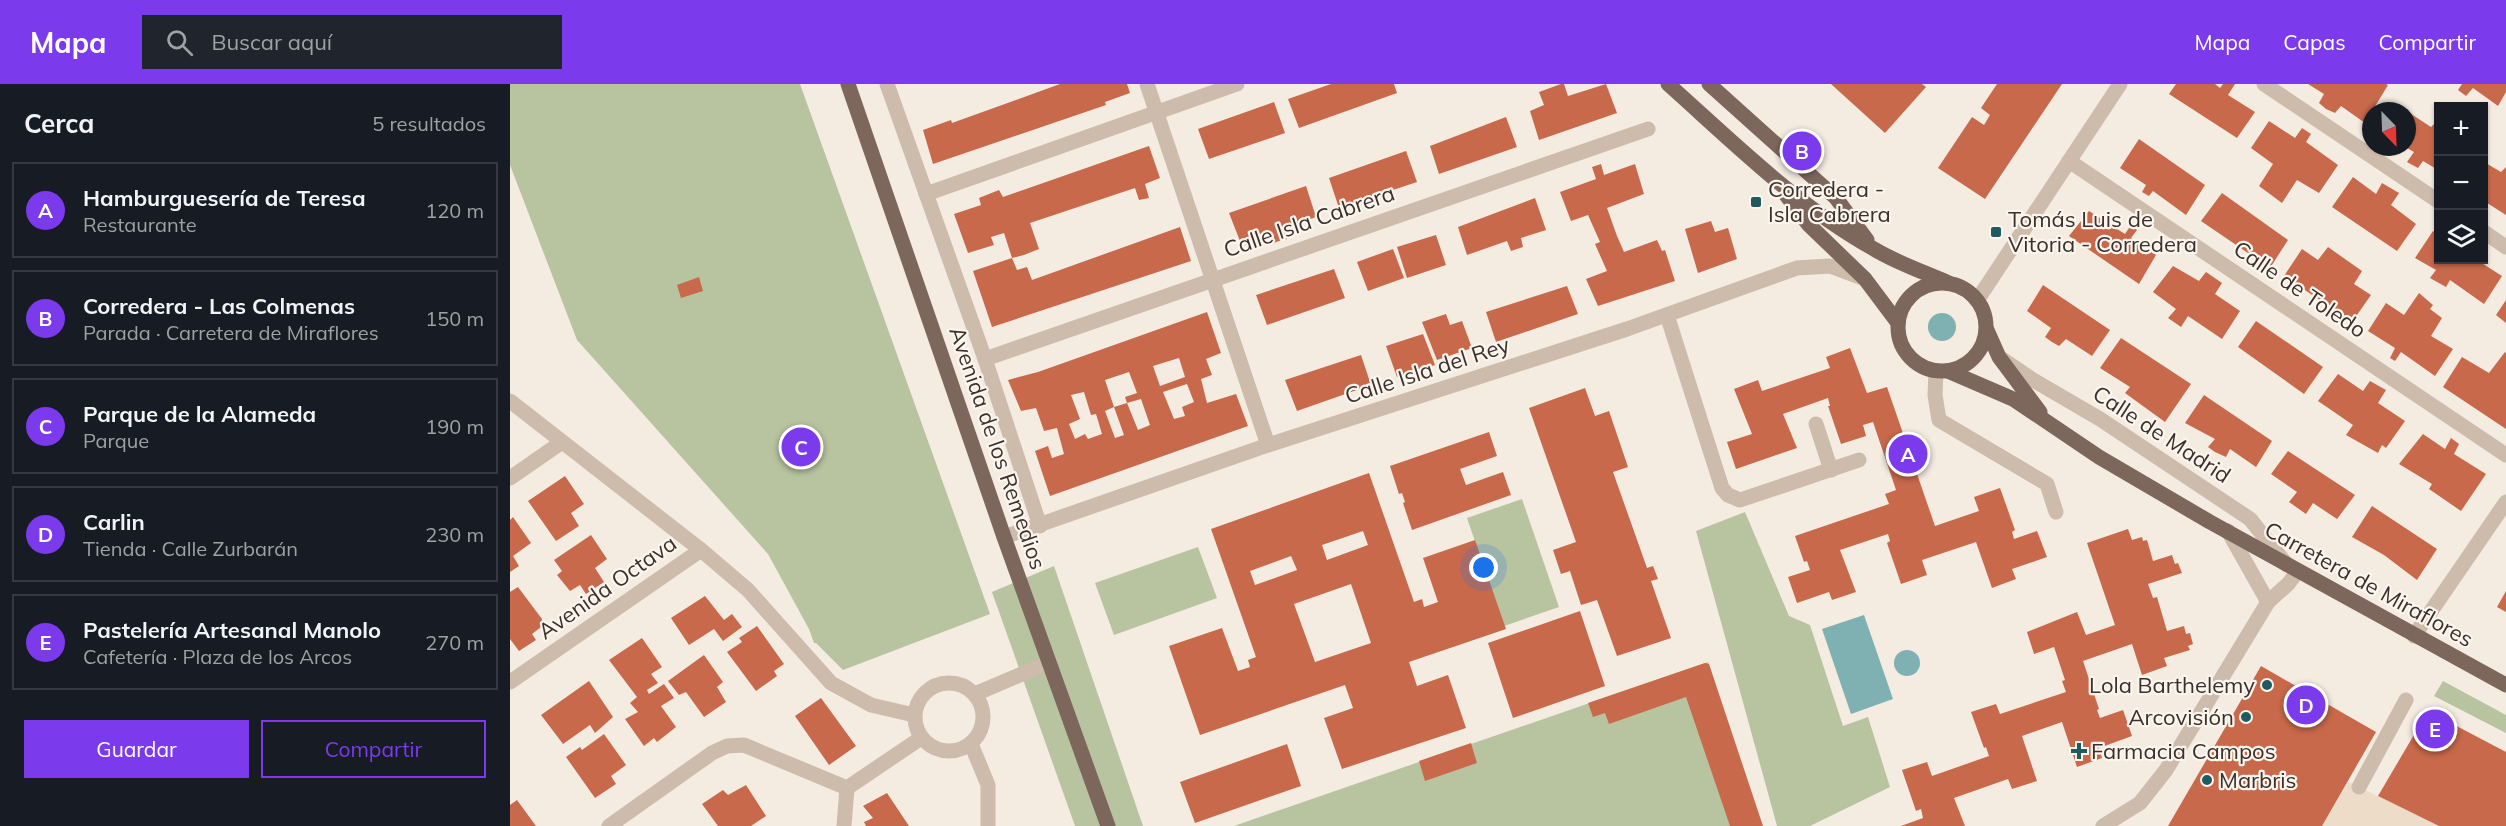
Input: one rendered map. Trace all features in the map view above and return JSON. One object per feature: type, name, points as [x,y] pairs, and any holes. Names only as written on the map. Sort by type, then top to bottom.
[{"type":"main road","name":"Avenida de los Remedios","points":[[848,84],[1004,537],[1108,826]]},
{"type":"main road","points":[[1668,84],[1776,182],[1875,250],[1968,291],[1978,299],[1986,319],[1987,330],[1999,357],[2045,419]]},
{"type":"main road","points":[[1709,84],[1836,198],[1875,250]]},
{"type":"main road","points":[[1776,182],[1808,224],[1865,279],[1898,323]]},
{"type":"main road","points":[[1949,283],[1934,283],[1921,288],[1909,297],[1901,309],[1898,323],[1899,337],[1904,349],[1912,360],[1923,367],[1942,371],[2013,399],[2045,419]]},
{"type":"main road","points":[[1942,371],[1970,362],[1984,342],[1987,330]]},
{"type":"main road","name":"Carretera de Miraflores","points":[[2045,419],[2099,457],[2210,522],[2506,685]]},
{"type":"street","name":"Avenida de los Remedios","points":[[887,84],[986,359],[1040,526]]},
{"type":"street","points":[[1147,84],[1214,278],[1268,445]]},
{"type":"street","points":[[927,194],[1237,84]]},
{"type":"street","points":[[1978,299],[2120,84]]},
{"type":"street","points":[[2264,84],[2434,198]]},
{"type":"street","name":"Calle Isla Cabrera","points":[[986,359],[1648,129]]},
{"type":"street","name":"Calle de Toledo","points":[[2070,160],[2506,455]]},
{"type":"street","points":[[2488,235],[2506,247]]},
{"type":"street","name":"Calle Isla del Rey","points":[[1004,537],[1268,445],[1667,315],[1797,268],[1830,266],[1865,279]]},
{"type":"street","points":[[1667,315],[1722,488],[1728,495],[1740,500],[1859,460]]},
{"type":"street","name":"Calle de Madrid","points":[[1999,357],[2032,380],[2100,418],[2250,519],[2293,568]]},
{"type":"street","points":[[1942,371],[1935,395],[1939,420],[2047,484],[2056,512]]},
{"type":"street","points":[[510,401],[701,550],[747,590],[831,683],[871,705],[914,715]]},
{"type":"street","points":[[1816,424],[1830,470]]},
{"type":"street","points":[[510,478],[562,442]]},
{"type":"street","points":[[2414,636],[2506,502]]},
{"type":"street","points":[[2228,531],[2268,602]]},
{"type":"street","name":"Avenida Octava","points":[[510,682],[701,550]]},
{"type":"street","points":[[2110,824],[2140,803],[2166,770],[2268,602],[2288,584],[2293,568]]},
{"type":"street","points":[[975,693],[1050,662]]},
{"type":"street","points":[[945,682],[961,684],[975,693],[983,710],[982,729],[971,744],[958,750],[945,752],[931,747],[921,738],[914,715],[919,699],[930,688],[945,682]]},
{"type":"street","points":[[2359,787],[2406,700]]},
{"type":"street","points":[[847,788],[921,738]]},
{"type":"street","points":[[971,744],[988,785],[988,826]]},
{"type":"street","points":[[609,826],[712,753],[727,746],[744,745],[847,788]]},
{"type":"street","points":[[844,826],[847,788]]},
{"type":"green space","points":[[510,84],[800,84],[990,614],[843,670],[814,643],[809,629],[768,554],[577,340],[510,165]]},
{"type":"green space","points":[[1522,499],[1559,607],[1504,626],[1467,518]]},
{"type":"green space","points":[[1745,512],[1789,616],[1810,625],[1843,726],[1868,717],[1890,787],[1810,826],[1777,826],[1696,531]]},
{"type":"green space","points":[[1198,547],[1217,598],[1114,635],[1095,583]]},
{"type":"green space","points":[[1054,566],[1143,826],[1075,826],[992,592]]},
{"type":"green space","points":[[1708,662],[1761,826],[1234,826]]},
{"type":"green space","points":[[2443,681],[2506,715],[2506,733],[2434,696]]},
{"type":"shaded area","points":[[2348,782],[2359,787],[2439,826],[2322,826]]},
{"type":"water","points":[[1942,313],[1952,317],[1956,327],[1952,337],[1942,341],[1932,337],[1928,327],[1932,317]]},
{"type":"water","points":[[1864,615],[1893,699],[1851,714],[1822,629]]},
{"type":"water","points":[[1907,650],[1916,654],[1920,663],[1916,672],[1907,676],[1898,672],[1894,663],[1898,654]]},
{"type":"building","points":[[1060,84],[1127,84],[1130,93],[1105,102],[1106,105],[933,164],[923,130],[951,120],[952,123]]},
{"type":"building","points":[[1331,84],[1394,84],[1397,93],[1299,128],[1288,99]]},
{"type":"building","points":[[1564,84],[1568,96],[1606,84],[1617,113],[1539,140],[1530,111],[1544,105],[1539,92]]},
{"type":"building","points":[[1831,84],[1922,84],[1926,87],[1885,133]]},
{"type":"building","points":[[1997,84],[2062,84],[1985,199],[1938,168],[1972,117],[1984,125],[1990,115],[1981,108]]},
{"type":"building","points":[[2176,84],[2215,84],[2220,88],[2223,84],[2235,84],[2228,95],[2255,112],[2237,138],[2169,94]]},
{"type":"building","points":[[2308,84],[2388,85],[2378,102],[2362,102],[2362,121],[2341,106],[2335,113],[2326,109],[2319,103],[2324,94]]},
{"type":"building","points":[[2462,84],[2506,84],[2506,92],[2498,106],[2473,88],[2466,96],[2458,90]]},
{"type":"building","points":[[1274,102],[1285,133],[1209,159],[1198,129]]},
{"type":"building","points":[[1506,117],[1517,147],[1439,174],[1430,146]]},
{"type":"building","points":[[2416,117],[2431,127],[2434,124],[2434,168],[2423,161],[2418,168],[2407,162],[2411,156],[2416,156]]},
{"type":"building","points":[[2269,121],[2295,138],[2302,128],[2311,134],[2306,142],[2338,165],[2319,193],[2297,180],[2282,203],[2259,186],[2273,164],[2251,148]]},
{"type":"building","points":[[2139,139],[2205,185],[2186,215],[2153,191],[2149,196],[2142,192],[2146,185],[2120,168]]},
{"type":"building","points":[[1149,146],[1160,178],[1145,184],[1149,198],[1139,200],[1135,188],[1030,223],[1039,249],[1024,255],[1012,258],[1004,233],[991,237],[994,245],[968,253],[954,214],[981,205],[979,198],[999,190],[1003,197]]},
{"type":"building","points":[[1406,151],[1417,182],[1339,208],[1329,178]]},
{"type":"building","points":[[1601,164],[1604,175],[1635,164],[1644,194],[1607,208],[1624,252],[1657,240],[1662,251],[1665,250],[1675,281],[1598,306],[1586,279],[1607,271],[1595,244],[1600,242],[1588,215],[1571,221],[1560,192],[1596,179],[1592,167]]},
{"type":"building","points":[[2488,164],[2501,172],[2506,167],[2506,215],[2488,204]]},
{"type":"building","points":[[2353,177],[2376,194],[2382,183],[2399,193],[2391,205],[2416,224],[2397,251],[2332,207]]},
{"type":"building","points":[[1306,186],[1316,217],[1285,228],[1287,239],[1271,244],[1266,232],[1240,241],[1229,213]]},
{"type":"building","points":[[2222,193],[2288,240],[2270,268],[2201,221]]},
{"type":"building","points":[[1535,198],[1546,230],[1521,238],[1523,247],[1511,251],[1507,241],[1467,255],[1458,227]]},
{"type":"building","points":[[2089,211],[2125,234],[2131,225],[2137,230],[2131,238],[2156,255],[2139,284],[2069,236]]},
{"type":"building","points":[[1711,221],[1715,232],[1728,228],[1737,259],[1698,273],[1685,229]]},
{"type":"building","points":[[1180,227],[1191,261],[992,327],[973,271],[1012,258],[1017,270],[1027,267],[1032,280]]},
{"type":"building","points":[[2433,231],[2434,264],[2483,264],[2502,276],[2484,304],[2450,280],[2446,287],[2430,278],[2436,270],[2415,258]]},
{"type":"building","points":[[1436,235],[1446,265],[1407,278],[1397,247]]},
{"type":"building","points":[[2328,247],[2362,271],[2354,284],[2371,295],[2352,322],[2284,276],[2302,249],[2318,260]]},
{"type":"building","points":[[1393,249],[1404,278],[1368,291],[1357,262]]},
{"type":"building","points":[[2173,266],[2199,281],[2206,272],[2222,283],[2215,294],[2240,311],[2222,339],[2188,316],[2181,327],[2168,318],[2176,309],[2153,292]]},
{"type":"building","points":[[1334,269],[1345,298],[1267,325],[1256,295]]},
{"type":"building","points":[[699,277],[703,291],[681,298],[677,285]]},
{"type":"building","points":[[2043,285],[2110,330],[2092,356],[2066,339],[2059,346],[2052,342],[2045,337],[2051,328],[2027,311]]},
{"type":"building","points":[[1567,286],[1578,314],[1496,342],[1486,312]]},
{"type":"building","points":[[2419,293],[2433,305],[2430,309],[2442,318],[2431,336],[2453,349],[2435,376],[2401,352],[2395,361],[2390,358],[2395,348],[2368,331],[2386,303],[2404,315]]},
{"type":"building","points":[[2506,300],[2506,323],[2496,315]]},
{"type":"building","points":[[1207,312],[1221,353],[1206,359],[1212,375],[1201,379],[1207,403],[1236,394],[1248,426],[1050,496],[1035,451],[1048,446],[1052,458],[1064,454],[1057,428],[1044,431],[1036,408],[1021,411],[1008,380],[1038,372]],"holes":[[[1179,358],[1185,377],[1160,386],[1153,366]],[[1129,372],[1137,393],[1125,397],[1127,403],[1114,407],[1105,380]],[[1187,384],[1194,402],[1182,407],[1185,416],[1174,419],[1163,392]],[[1084,392],[1091,415],[1096,414],[1102,434],[1088,439],[1085,434],[1075,439],[1069,424],[1080,419],[1071,395]],[[1141,399],[1150,425],[1138,430],[1127,403]],[[1114,407],[1124,435],[1115,438],[1105,411]]]},
{"type":"building","points":[[1446,314],[1450,325],[1462,321],[1472,348],[1437,360],[1422,322]]},
{"type":"building","points":[[2256,321],[2323,367],[2304,394],[2238,347]]},
{"type":"building","points":[[1423,334],[1435,365],[1397,377],[1386,346]]},
{"type":"building","points":[[2121,338],[2191,384],[2165,422],[2125,393],[2130,387],[2100,368]]},
{"type":"building","points":[[1850,348],[1867,393],[1887,387],[1935,526],[1979,511],[1974,497],[2000,488],[2015,530],[2012,532],[2014,539],[2037,531],[2047,557],[2012,569],[2016,579],[1992,588],[1976,542],[1922,560],[1927,575],[1901,584],[1887,543],[1890,541],[1888,534],[1840,550],[1856,592],[1832,600],[1829,592],[1797,603],[1788,577],[1810,570],[1807,561],[1804,562],[1795,536],[1889,504],[1885,494],[1896,490],[1873,422],[1863,425],[1866,436],[1841,444],[1828,406],[1830,406],[1828,398],[1783,414],[1797,448],[1736,469],[1727,442],[1752,434],[1734,389],[1758,380],[1762,391],[1830,368],[1826,357]]},
{"type":"building","points":[[2505,352],[2506,429],[2443,387],[2462,357],[2489,373]]},
{"type":"building","points":[[1361,355],[1371,385],[1297,411],[1285,380]]},
{"type":"building","points":[[2338,374],[2363,391],[2370,381],[2386,390],[2378,403],[2405,421],[2386,448],[2382,445],[2378,453],[2346,435],[2353,425],[2318,401]]},
{"type":"building","points":[[1585,388],[1595,416],[1609,411],[1628,467],[1613,472],[1647,568],[1653,566],[1658,579],[1651,581],[1671,638],[1617,656],[1597,600],[1581,605],[1570,571],[1561,574],[1553,550],[1576,542],[1529,408]]},
{"type":"building","points":[[2204,395],[2272,441],[2256,467],[2230,449],[2226,457],[2215,452],[2208,447],[2215,439],[2185,423]]},
{"type":"building","points":[[1489,432],[1497,456],[1460,469],[1466,485],[1503,472],[1511,495],[1412,530],[1402,493],[1399,494],[1390,466]]},
{"type":"building","points":[[2423,434],[2445,449],[2451,438],[2459,444],[2454,454],[2486,474],[2461,511],[2429,489],[2432,484],[2399,464]]},
{"type":"building","points":[[2288,451],[2355,495],[2337,519],[2313,503],[2306,514],[2289,502],[2297,492],[2271,474]]},
{"type":"building","points":[[1369,473],[1414,602],[1422,599],[1424,607],[1438,602],[1423,558],[1475,540],[1506,629],[1409,662],[1417,686],[1448,675],[1466,728],[1342,769],[1324,718],[1353,708],[1345,685],[1200,735],[1169,646],[1222,628],[1238,671],[1250,667],[1248,660],[1256,657],[1211,529]],"holes":[[[1363,531],[1368,545],[1327,560],[1322,545]],[[1291,556],[1297,570],[1255,585],[1250,571]],[[1351,584],[1371,643],[1315,662],[1294,604]]]},
{"type":"building","points":[[565,476],[584,504],[571,513],[579,526],[556,541],[528,501]]},
{"type":"building","points":[[2372,506],[2437,549],[2417,580],[2384,555],[2352,537]]},
{"type":"building","points":[[513,517],[531,543],[513,556],[519,566],[510,572],[510,520]]},
{"type":"building","points":[[2128,529],[2132,540],[2142,537],[2143,541],[2147,540],[2153,561],[2172,555],[2175,564],[2178,563],[2182,573],[2148,584],[2153,598],[2157,597],[2167,631],[2184,626],[2186,634],[2190,633],[2193,644],[2188,646],[2190,650],[2164,658],[2167,666],[2142,675],[2132,644],[2083,661],[2100,718],[2123,710],[2132,736],[2099,748],[2102,758],[2077,767],[2062,722],[2022,736],[2037,781],[2012,789],[2008,779],[1954,798],[1965,826],[1901,826],[1923,818],[1921,809],[1916,811],[1902,770],[1927,762],[1932,776],[1989,756],[1971,712],[1996,704],[2000,714],[2066,692],[2062,681],[2065,680],[2054,647],[2034,654],[2027,632],[2077,612],[2086,635],[2115,625],[2087,543]]},
{"type":"building","points":[[591,535],[607,559],[595,568],[604,582],[586,594],[580,585],[570,591],[557,575],[562,571],[554,560]]},
{"type":"building","points":[[518,587],[542,619],[541,627],[532,634],[536,640],[519,651],[510,639],[510,592]]},
{"type":"building","points":[[2506,591],[2506,612],[2497,607]]},
{"type":"building","points":[[705,596],[724,620],[732,614],[742,627],[723,641],[714,629],[689,645],[671,618]]},
{"type":"building","points":[[1580,611],[1605,686],[1513,718],[1488,643]]},
{"type":"building","points":[[757,626],[784,664],[774,671],[777,676],[756,691],[727,652],[742,642],[739,638]]},
{"type":"building","points":[[642,638],[662,667],[651,674],[658,683],[647,690],[649,694],[664,684],[674,698],[661,706],[676,727],[657,742],[654,738],[644,746],[625,719],[638,712],[630,703],[637,697],[609,660]]},
{"type":"building","points":[[704,655],[723,682],[717,687],[726,702],[704,717],[686,692],[679,695],[668,681]]},
{"type":"building","points":[[1705,663],[1709,664],[1763,826],[1730,826],[1686,697],[1609,724],[1605,713],[1593,717],[1588,703]]},
{"type":"building","points":[[2261,666],[2376,732],[2322,826],[2168,826]]},
{"type":"building","points":[[589,681],[613,717],[595,733],[590,725],[563,744],[541,715]]},
{"type":"building","points":[[821,698],[856,746],[829,765],[795,716]]},
{"type":"building","points":[[2428,711],[2506,752],[2506,826],[2439,826],[2378,796]]},
{"type":"building","points":[[604,734],[626,765],[611,776],[616,784],[595,798],[566,757],[580,747],[582,750]]},
{"type":"building","points":[[1471,743],[1477,763],[1425,781],[1419,761]]},
{"type":"building","points":[[1287,744],[1301,786],[1195,823],[1180,782]]},
{"type":"building","points":[[746,785],[766,816],[751,826],[718,826],[702,804],[723,790],[728,795]]},
{"type":"building","points":[[887,793],[909,826],[866,826],[864,822],[873,818],[863,806]]},
{"type":"building","points":[[517,800],[536,826],[510,826],[510,805]]},
{"type":"place","name":"Corredera - Las Colmenas","points":[[1802,151]]},
{"type":"place","name":"Corredera - Isla Cabrera","points":[[1756,202]]},
{"type":"place","name":"Tomás Luis de Vitoria - Corredera","points":[[1996,232]]},
{"type":"place","name":"Parque de la Alameda","points":[[801,447]]},
{"type":"place","name":"Hamburguesería de Teresa","points":[[1908,454]]},
{"type":"place","name":"Lola Barthelemy","points":[[2267,685]]},
{"type":"place","name":"Carlin","points":[[2306,705]]},
{"type":"place","name":"Arcovisión","points":[[2246,717]]},
{"type":"place","name":"Pastelería Artesanal Manolo","points":[[2435,729]]},
{"type":"place","name":"Farmacia Campos","points":[[2079,751]]},
{"type":"place","name":"Marbris","points":[[2207,780]]}]
